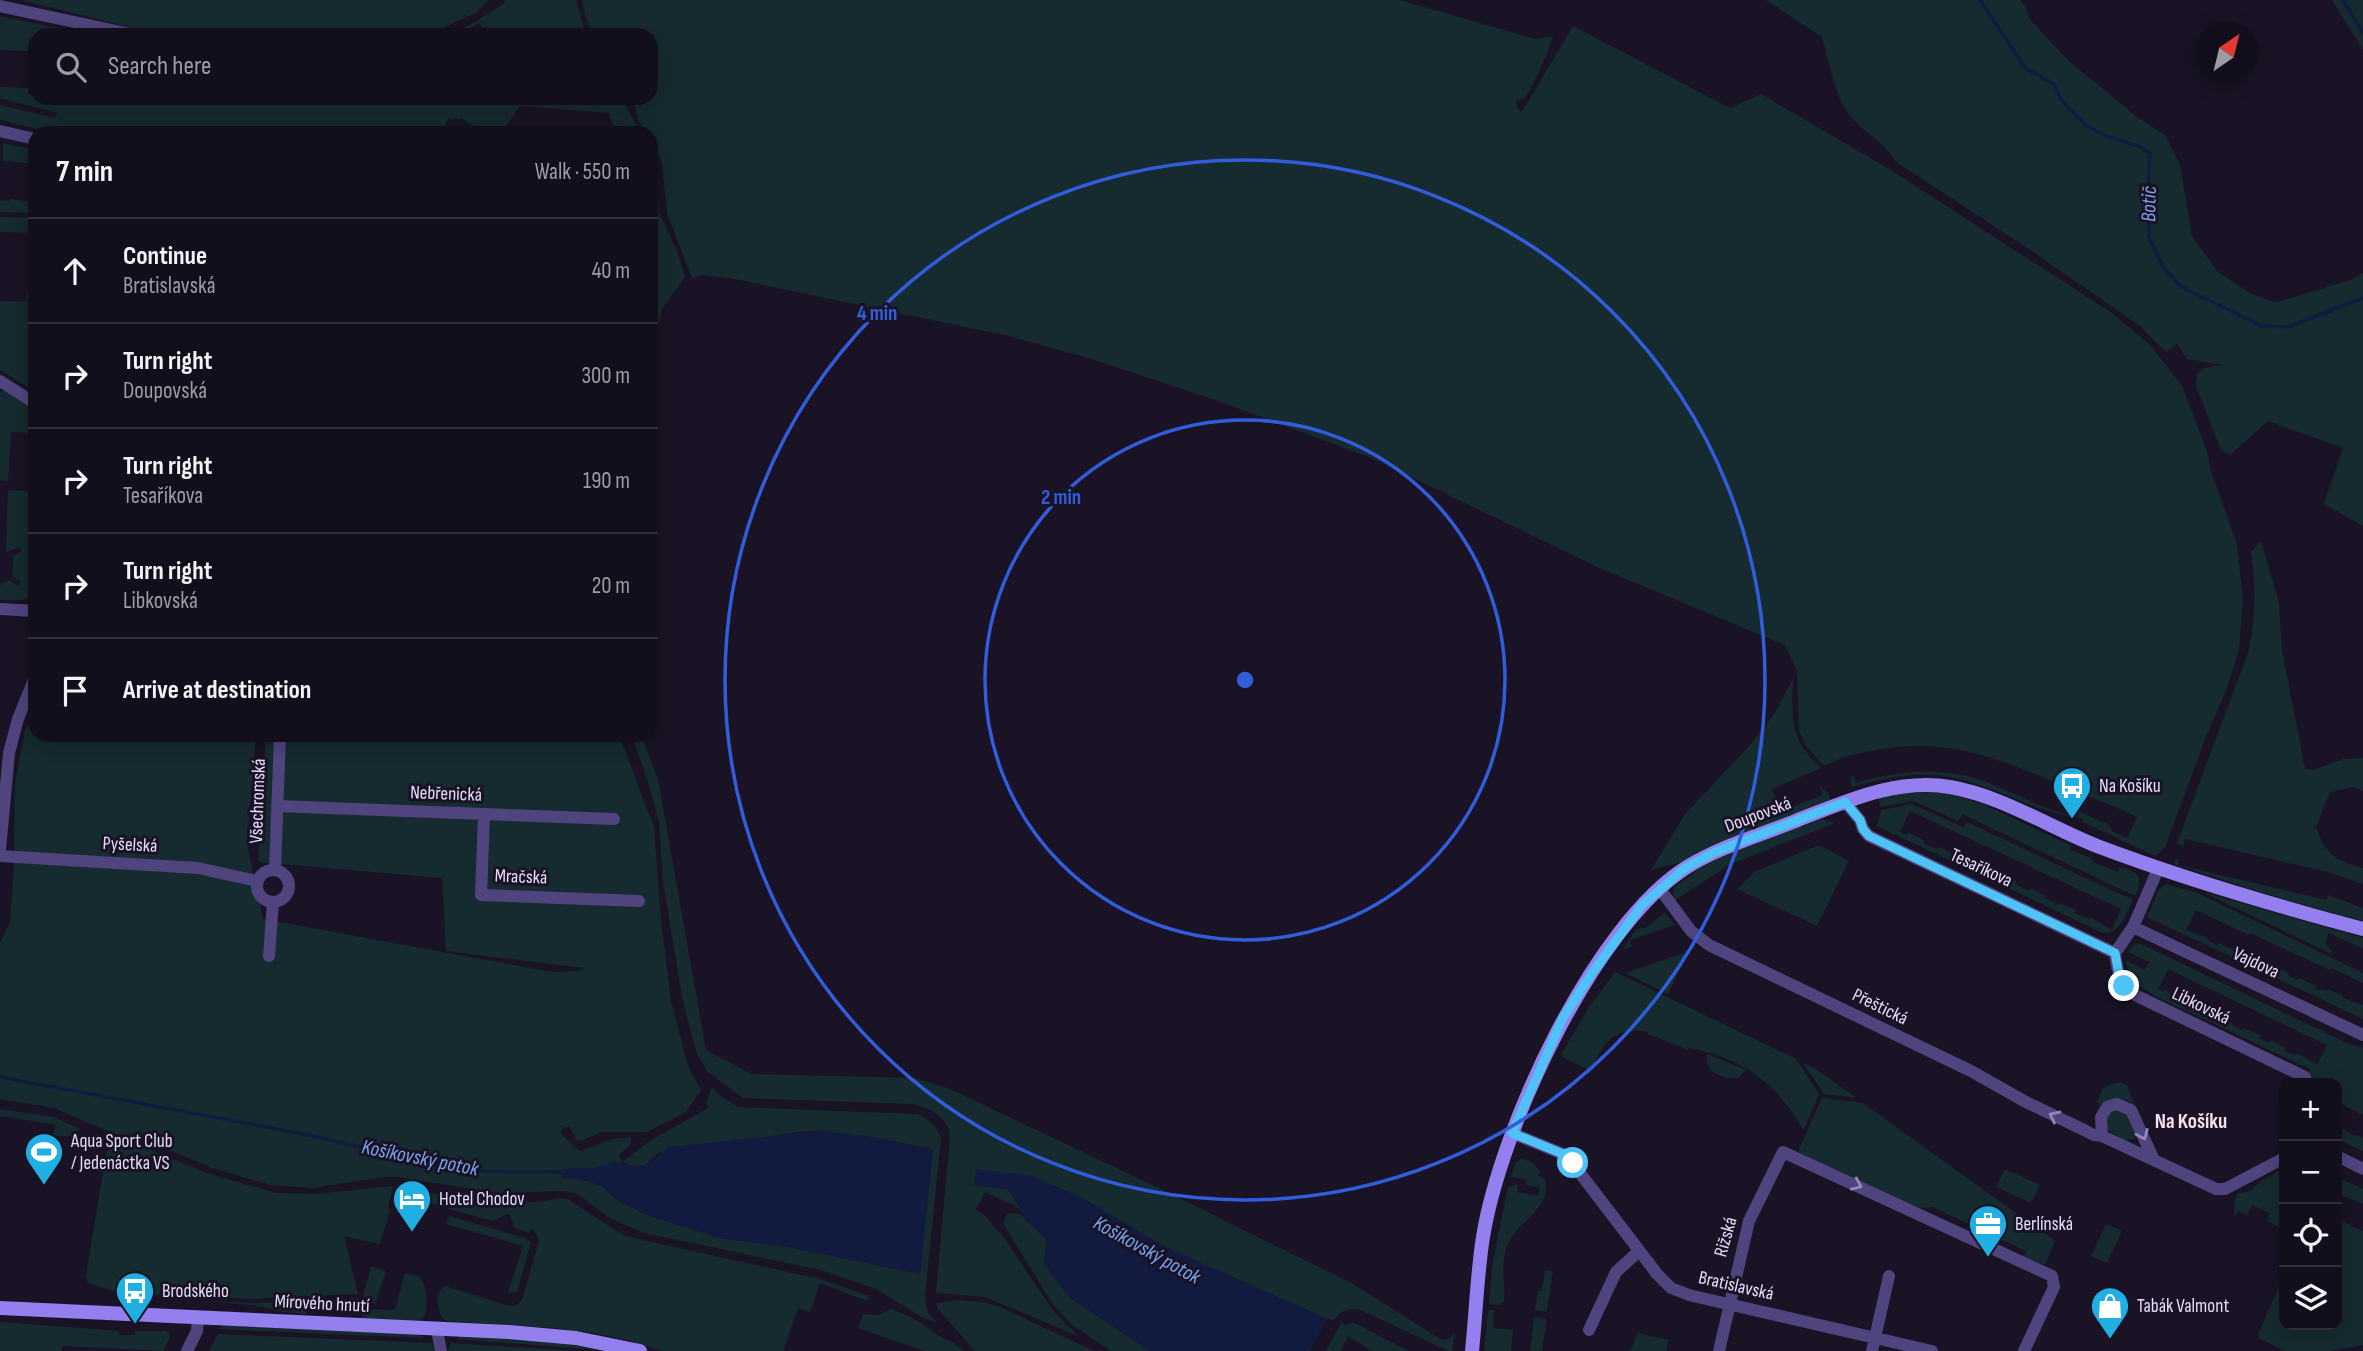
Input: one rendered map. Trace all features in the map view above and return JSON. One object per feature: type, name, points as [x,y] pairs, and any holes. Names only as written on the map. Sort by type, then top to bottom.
[{"type":"street","points":[[0,6],[94,28]]},
{"type":"street","points":[[0,131],[28,137]]},
{"type":"street","points":[[0,381],[28,399]]},
{"type":"street","points":[[0,609],[28,611]]},
{"type":"street","points":[[1,846],[9,753],[28,695]]},
{"type":"street","name":"Všechromská","points":[[275,870],[280,742]]},
{"type":"street","name":"Doupovská","points":[[1472,1351],[1483,1237],[1496,1184],[1512,1133],[1563,1018],[1642,905],[1685,868],[1715,852],[1873,793],[1910,786],[1935,785],[1961,789],[1998,802],[2088,842],[2158,869],[2275,906],[2363,929]]},
{"type":"street","name":"Tesaříkova","points":[[1845,802],[1869,836],[2115,953]]},
{"type":"street","name":"Nebřenická","points":[[277,806],[614,819]]},
{"type":"street","name":"Mračská","points":[[484,815],[481,895],[639,901]]},
{"type":"street","name":"Pyšelská","points":[[0,856],[198,868],[257,881]]},
{"type":"street","points":[[2115,953],[2133,927],[2158,869]]},
{"type":"street","name":"Všechromská","points":[[257,881],[266,871],[275,870],[283,873],[289,885],[285,897],[273,902],[270,956]]},
{"type":"street","points":[[257,881],[257,890],[261,897],[273,902]]},
{"type":"street","name":"Přeštická","points":[[1660,889],[1691,931],[1709,945],[2094,1135],[2102,1136],[2210,1187],[2225,1189],[2279,1161]]},
{"type":"street","name":"Vajdova","points":[[2133,927],[2363,1035]]},
{"type":"street","name":"Libkovská","points":[[2115,953],[2119,975],[2131,993],[2305,1077]]},
{"type":"street","points":[[2102,1136],[2100,1125],[2103,1111],[2109,1105],[2125,1106],[2133,1112],[2154,1160]]},
{"type":"street","name":"Bratislavská","points":[[1512,1133],[1563,1154],[1570,1160],[1657,1275],[1671,1288],[1730,1305],[1932,1351]]},
{"type":"street","name":"Rižská","points":[[1719,1351],[1749,1221],[1783,1152],[2047,1273],[2053,1278],[2054,1287],[2024,1351]]},
{"type":"street","points":[[2342,1158],[2363,1169]]},
{"type":"street","points":[[1589,1330],[1616,1272],[1639,1251]]},
{"type":"street","points":[[1872,1351],[1889,1276]]},
{"type":"street","name":"Mírového hnutí","points":[[0,1308],[509,1332],[576,1338],[640,1351]]},
{"type":"street","points":[[187,1351],[197,1331],[198,1317]]},
{"type":"street","points":[[438,1330],[441,1351]]},
{"type":"green space","points":[[21,0],[488,0],[477,12],[443,28],[132,28]]},
{"type":"green space","points":[[504,0],[576,0],[584,28],[482,28],[479,23],[464,28],[505,3]]},
{"type":"green space","points":[[582,0],[1400,0],[1535,39],[1553,36],[1541,68],[1525,98],[1516,101],[1522,112],[1573,26],[1730,108],[1761,94],[1889,169],[2112,313],[2151,346],[2183,387],[2237,545],[2243,600],[2239,649],[2226,691],[2205,739],[2165,848],[2155,856],[2083,822],[2084,820],[2076,816],[2074,819],[1964,780],[1945,776],[1904,776],[1852,787],[1850,781],[1853,775],[1856,783],[1908,772],[1942,772],[1977,779],[2040,806],[2069,815],[2072,808],[2109,825],[2112,831],[2127,838],[2137,817],[1996,759],[1952,749],[1906,746],[1881,749],[1852,755],[1824,766],[1807,747],[1799,731],[1797,671],[1785,645],[1597,567],[1374,459],[1218,401],[1088,358],[1009,336],[730,278],[703,275],[692,278],[667,213],[662,162],[658,154],[658,126],[642,126],[634,105],[658,105],[658,28],[590,28]]},
{"type":"green space","points":[[1766,0],[2020,0],[2026,7],[2030,20],[2069,61],[2137,117],[2166,136],[2180,165],[2192,236],[2218,272],[2250,293],[2278,302],[2350,280],[2363,273],[2363,526],[2324,504],[2343,448],[2268,421],[2230,455],[2221,450],[2196,386],[2197,374],[2204,368],[2222,365],[2187,359],[2177,344],[2166,352],[2140,326],[1896,162],[1886,149],[1849,115],[1840,100],[1822,37]]},
{"type":"green space","points":[[2332,0],[2363,0],[2363,50]]},
{"type":"green space","points":[[0,16],[57,28],[28,28],[28,51],[0,50]]},
{"type":"green space","points":[[0,87],[28,88],[28,105],[625,105],[637,126],[614,126],[609,113],[520,106],[506,126],[474,126],[461,118],[449,118],[447,126],[28,127],[0,120],[0,105],[56,118],[57,113],[0,98]]},
{"type":"green space","points":[[3,143],[28,148],[28,163],[3,161]]},
{"type":"green space","points":[[658,194],[659,212],[677,251],[685,277],[662,309],[658,326]]},
{"type":"green space","points":[[0,200],[28,201],[28,213],[0,212]]},
{"type":"green space","points":[[0,217],[28,218],[28,233],[0,232]]},
{"type":"green space","points":[[28,292],[28,387],[0,370],[0,301],[26,302]]},
{"type":"green space","points":[[3,390],[28,403],[28,433],[11,432],[8,481],[0,480],[0,393]]},
{"type":"green space","points":[[8,490],[28,491],[28,598],[0,600],[0,585],[9,580],[18,586],[21,582],[12,576],[13,556],[22,551],[19,547],[6,552]]},
{"type":"green space","points":[[2261,541],[2279,603],[2282,650],[2305,769],[2313,770],[2343,759],[2363,758],[2363,791],[2352,787],[2330,792],[2316,827],[2333,855],[2363,868],[2363,884],[2332,873],[2185,839],[2183,847],[2177,843],[2248,653],[2254,603],[2251,552]]},
{"type":"green space","points":[[1793,678],[1793,716],[1797,737],[1821,768],[1772,789],[1782,811],[1823,795],[1820,787],[1829,793],[1830,800],[1708,848],[1682,862],[1651,870],[1685,814],[1751,744],[1775,713]]},
{"type":"green space","points":[[28,726],[28,742],[255,742],[247,844],[263,919],[552,972],[579,971],[584,968],[446,951],[442,878],[258,862],[266,742],[622,742],[654,827],[671,1001],[688,1066],[701,1090],[686,1112],[647,1132],[600,1132],[582,1141],[576,1140],[570,1127],[564,1127],[561,1133],[580,1151],[613,1139],[631,1137],[631,1144],[619,1155],[622,1162],[648,1142],[708,1108],[706,1103],[712,1087],[720,1096],[738,1107],[917,1114],[929,1120],[941,1138],[925,1297],[928,1313],[938,1323],[922,1317],[876,1289],[821,1270],[644,1233],[610,1218],[576,1193],[499,1193],[398,1177],[313,1188],[271,1185],[212,1168],[159,1146],[114,1134],[54,1108],[0,1099],[0,943],[10,922],[15,784]],"holes":[[[820,1131],[872,1137],[932,1149],[920,1274],[788,1247],[720,1238],[645,1214],[616,1199],[602,1186],[562,1177],[562,1169],[594,1168],[622,1162],[631,1166],[645,1165],[658,1153],[799,1132]]]},
{"type":"green space","points":[[634,742],[644,742],[658,779],[706,1050],[751,1074],[915,1078],[950,1089],[1353,1284],[1442,1340],[1450,1338],[1455,1332],[1452,1351],[1363,1311],[1350,1309],[1340,1313],[1334,1320],[1327,1319],[1163,1246],[1082,1198],[1031,1176],[1008,1189],[1021,1209],[985,1192],[976,1210],[1001,1233],[1054,1312],[1078,1336],[985,1297],[936,1293],[950,1135],[942,1118],[913,1104],[743,1098],[708,1072],[697,1054],[683,1002],[663,882],[659,822]]},
{"type":"green space","points":[[1904,793],[1946,793],[1983,804],[2071,846],[2070,850],[2091,858],[2093,862],[2118,872],[2119,867],[2135,873],[2139,884],[2135,896],[1962,814],[1958,821],[1911,801],[1881,807],[1878,798]]},
{"type":"green space","points":[[1911,804],[1963,827],[1967,822],[2133,899],[2119,926],[2109,932],[2103,933],[1877,826],[1881,810]],"holes":[[[1910,811],[2121,909],[2112,930],[2030,888],[2029,891],[2015,884],[2016,881],[1985,870],[1986,867],[1970,860],[1960,860],[1953,857],[1954,854],[1923,843],[1924,840],[1909,833],[1907,835],[1900,832]]]},
{"type":"green space","points":[[1822,819],[1835,823],[1731,864],[1675,900],[1674,887],[1699,869],[1723,856]]},
{"type":"green space","points":[[1819,845],[1849,861],[1817,926],[1737,889],[1754,872]]},
{"type":"green space","points":[[2175,859],[2179,859],[2178,865],[2326,900],[2328,895],[2363,908],[2363,921],[2276,897],[2174,864]]},
{"type":"green space","points":[[2166,884],[2195,892],[2363,973],[2363,983],[2196,910],[2186,930],[2234,950],[2233,953],[2238,955],[2247,953],[2263,960],[2262,963],[2272,968],[2273,965],[2298,980],[2300,978],[2320,991],[2321,988],[2327,991],[2328,989],[2363,1005],[2363,1019],[2147,917],[2158,891]]},
{"type":"green space","points":[[2203,892],[2363,938],[2363,949],[2329,933],[2325,942],[2334,955]]},
{"type":"green space","points":[[1665,913],[1675,925],[1630,940],[1632,947],[1622,950],[1636,929],[1645,928]]},
{"type":"green space","points":[[2139,943],[2347,1043],[2363,1048],[2363,1115],[2342,1104],[2342,1078],[2306,1078],[2310,1069],[2159,998],[2132,982],[2125,960],[2145,970],[2149,962],[2128,952],[2133,945]],"holes":[[[2168,969],[2327,1045],[2317,1065],[2297,1053],[2295,1055],[2285,1051],[2286,1048],[2270,1040],[2269,1043],[2259,1038],[2260,1035],[2244,1028],[2242,1030],[2217,1015],[2216,1017],[2206,1013],[2207,1010],[2191,1003],[2190,1005],[2179,1000],[2180,997],[2158,989]]]},
{"type":"green space","points":[[1684,953],[1686,956],[1668,994],[1625,973]]},
{"type":"green space","points":[[1615,972],[1796,1059],[1819,1094],[1804,1129],[1780,1097],[1741,1065],[1708,1052],[1688,1050],[1648,1032],[1618,1034],[1605,1045],[1591,1071],[1562,1057],[1589,1007]]},
{"type":"green space","points":[[1707,1054],[1746,1070],[1738,1078],[1715,1074],[1708,1066]]},
{"type":"green space","points":[[1803,1063],[1814,1068],[1857,1098],[1824,1094]]},
{"type":"green space","points":[[2118,1082],[2127,1085],[2134,1104],[2117,1099],[2100,1105],[2097,1102],[2103,1088]]},
{"type":"green space","points":[[1822,1098],[1863,1103],[2055,1241],[2045,1265],[2022,1257],[2026,1251],[1933,1207],[1917,1208],[1798,1152]]},
{"type":"green space","points":[[0,1109],[53,1117],[81,1129],[70,1136],[54,1136],[55,1125],[0,1116]]},
{"type":"green space","points":[[2114,1110],[2126,1113],[2136,1134],[2133,1139],[2124,1140],[2107,1129],[2106,1116]]},
{"type":"green space","points":[[2342,1129],[2363,1138],[2363,1151],[2342,1141]]},
{"type":"green space","points":[[116,1143],[149,1149],[207,1173],[276,1193],[317,1194],[393,1186],[388,1207],[390,1210],[380,1244],[344,1236],[358,1294],[248,1299],[204,1296],[204,1293],[192,1292],[192,1296],[122,1294],[88,1283],[86,1276],[106,1153],[110,1146]]},
{"type":"green space","points":[[1521,1159],[1532,1162],[1541,1172],[1537,1175],[1545,1179],[1546,1189],[1540,1206],[1514,1234],[1506,1250],[1504,1302],[1498,1305],[1489,1304],[1492,1266],[1508,1187],[1518,1184],[1517,1192],[1538,1196],[1540,1188],[1526,1185],[1527,1180],[1511,1177],[1516,1162]]},
{"type":"green space","points":[[2005,1169],[2040,1185],[2031,1203],[1996,1187]]},
{"type":"green space","points":[[2279,1171],[2279,1227],[2267,1221],[2270,1213],[2252,1205],[2247,1215],[2238,1211],[2235,1217],[2234,1203],[2238,1193],[2251,1191],[2261,1181]]},
{"type":"green space","points":[[2342,1179],[2363,1189],[2363,1204],[2342,1195]]},
{"type":"green space","points":[[411,1189],[468,1200],[503,1203],[567,1199],[625,1236],[820,1279],[869,1296],[867,1301],[820,1283],[810,1312],[798,1308],[783,1351],[663,1351],[594,1333],[446,1321],[441,1317],[438,1300],[439,1292],[446,1286],[505,1305],[517,1304],[523,1297],[539,1240],[533,1228],[529,1233],[514,1228],[508,1214],[492,1221],[411,1198],[408,1192]]},
{"type":"green space","points":[[1008,1213],[1020,1214],[1047,1240],[1044,1263],[1069,1297],[1150,1351],[1111,1351],[1071,1324],[1054,1306],[1003,1223]]},
{"type":"green space","points":[[449,1216],[531,1242],[517,1292],[508,1293],[523,1246],[446,1224]]},
{"type":"green space","points":[[2342,1221],[2363,1231],[2363,1345],[2329,1351],[2285,1351],[2260,1339],[2258,1334],[2279,1287],[2279,1330],[2342,1330]]},
{"type":"green space","points":[[2106,1224],[2122,1231],[2107,1263],[2091,1256]]},
{"type":"green space","points":[[371,1266],[386,1271],[375,1304],[362,1301]]},
{"type":"green space","points":[[1545,1270],[1553,1271],[1547,1312],[1535,1310],[1538,1291],[1542,1291]]},
{"type":"green space","points":[[405,1273],[421,1279],[425,1287],[426,1310],[423,1318],[416,1321],[362,1318],[362,1309],[395,1310]]},
{"type":"green space","points":[[358,1298],[358,1303],[307,1303],[306,1314],[253,1305],[205,1301],[253,1303]]},
{"type":"green space","points":[[957,1300],[998,1306],[1094,1351],[975,1351],[937,1308],[937,1303]]},
{"type":"green space","points":[[890,1309],[914,1319],[964,1351],[924,1351],[858,1328],[863,1314],[879,1315]]},
{"type":"green space","points":[[1490,1310],[1494,1310],[1493,1328],[1513,1330],[1511,1351],[1484,1351]]},
{"type":"green space","points":[[1534,1317],[1547,1319],[1542,1351],[1530,1351]]},
{"type":"green space","points":[[1342,1321],[1345,1326],[1353,1322],[1408,1351],[1372,1351],[1348,1336],[1340,1351],[1326,1351]]},
{"type":"green space","points":[[0,1322],[119,1331],[119,1335],[135,1335],[135,1331],[165,1331],[170,1337],[163,1351],[63,1346],[61,1351],[0,1351]]},
{"type":"green space","points":[[225,1326],[416,1334],[426,1338],[216,1329]]},
{"type":"green space","points":[[1638,1333],[1669,1340],[1666,1351],[1630,1351]]},
{"type":"green space","points":[[218,1334],[432,1343],[434,1351],[209,1351]]},
{"type":"green space","points":[[461,1336],[537,1340],[613,1351],[456,1339]]},
{"type":"green space","points":[[451,1343],[577,1351],[448,1351]]},
{"type":"water","points":[[820,1131],[872,1137],[933,1150],[920,1274],[788,1247],[720,1238],[645,1214],[616,1199],[602,1186],[562,1177],[562,1169],[594,1168],[614,1161],[631,1166],[645,1165],[669,1147]]},
{"type":"water","points":[[976,1169],[1031,1176],[1082,1198],[1163,1246],[1327,1319],[1310,1351],[1150,1351],[1069,1297],[1044,1263],[1047,1240],[1020,1214],[1021,1209],[1008,1189],[974,1186]]},
{"type":"waterway","name":"Botič","points":[[1980,0],[2025,68],[2054,84],[2062,101],[2088,127],[2150,153],[2149,237],[2163,267],[2180,286],[2262,326],[2288,327],[2363,298]]},
{"type":"waterway","points":[[2343,0],[2363,33]]},
{"type":"waterway","name":"Košíkovský potok","points":[[0,1077],[304,1134],[465,1171],[566,1172]]},
{"type":"place","name":"Na Košíku","points":[[2072,820]]},
{"type":"place","name":"Aqua Sport Club / Jedenáctka VS","points":[[44,1186]]},
{"type":"place","name":"Hotel Chodov","points":[[412,1233]]},
{"type":"place","name":"Berlínská","points":[[1988,1258]]},
{"type":"place","name":"Brodského","points":[[135,1325]]},
{"type":"place","name":"Tabák Valmont","points":[[2110,1340]]},
{"type":"district","name":"Na Košíku","points":[[2191,1121]]},
{"type":"route","points":[[1573,1163],[1563,1154],[1512,1133],[1563,1018],[1621,932],[1642,905],[1685,868],[1715,852],[1845,802],[1869,836],[2115,953],[2124,986]]}]
